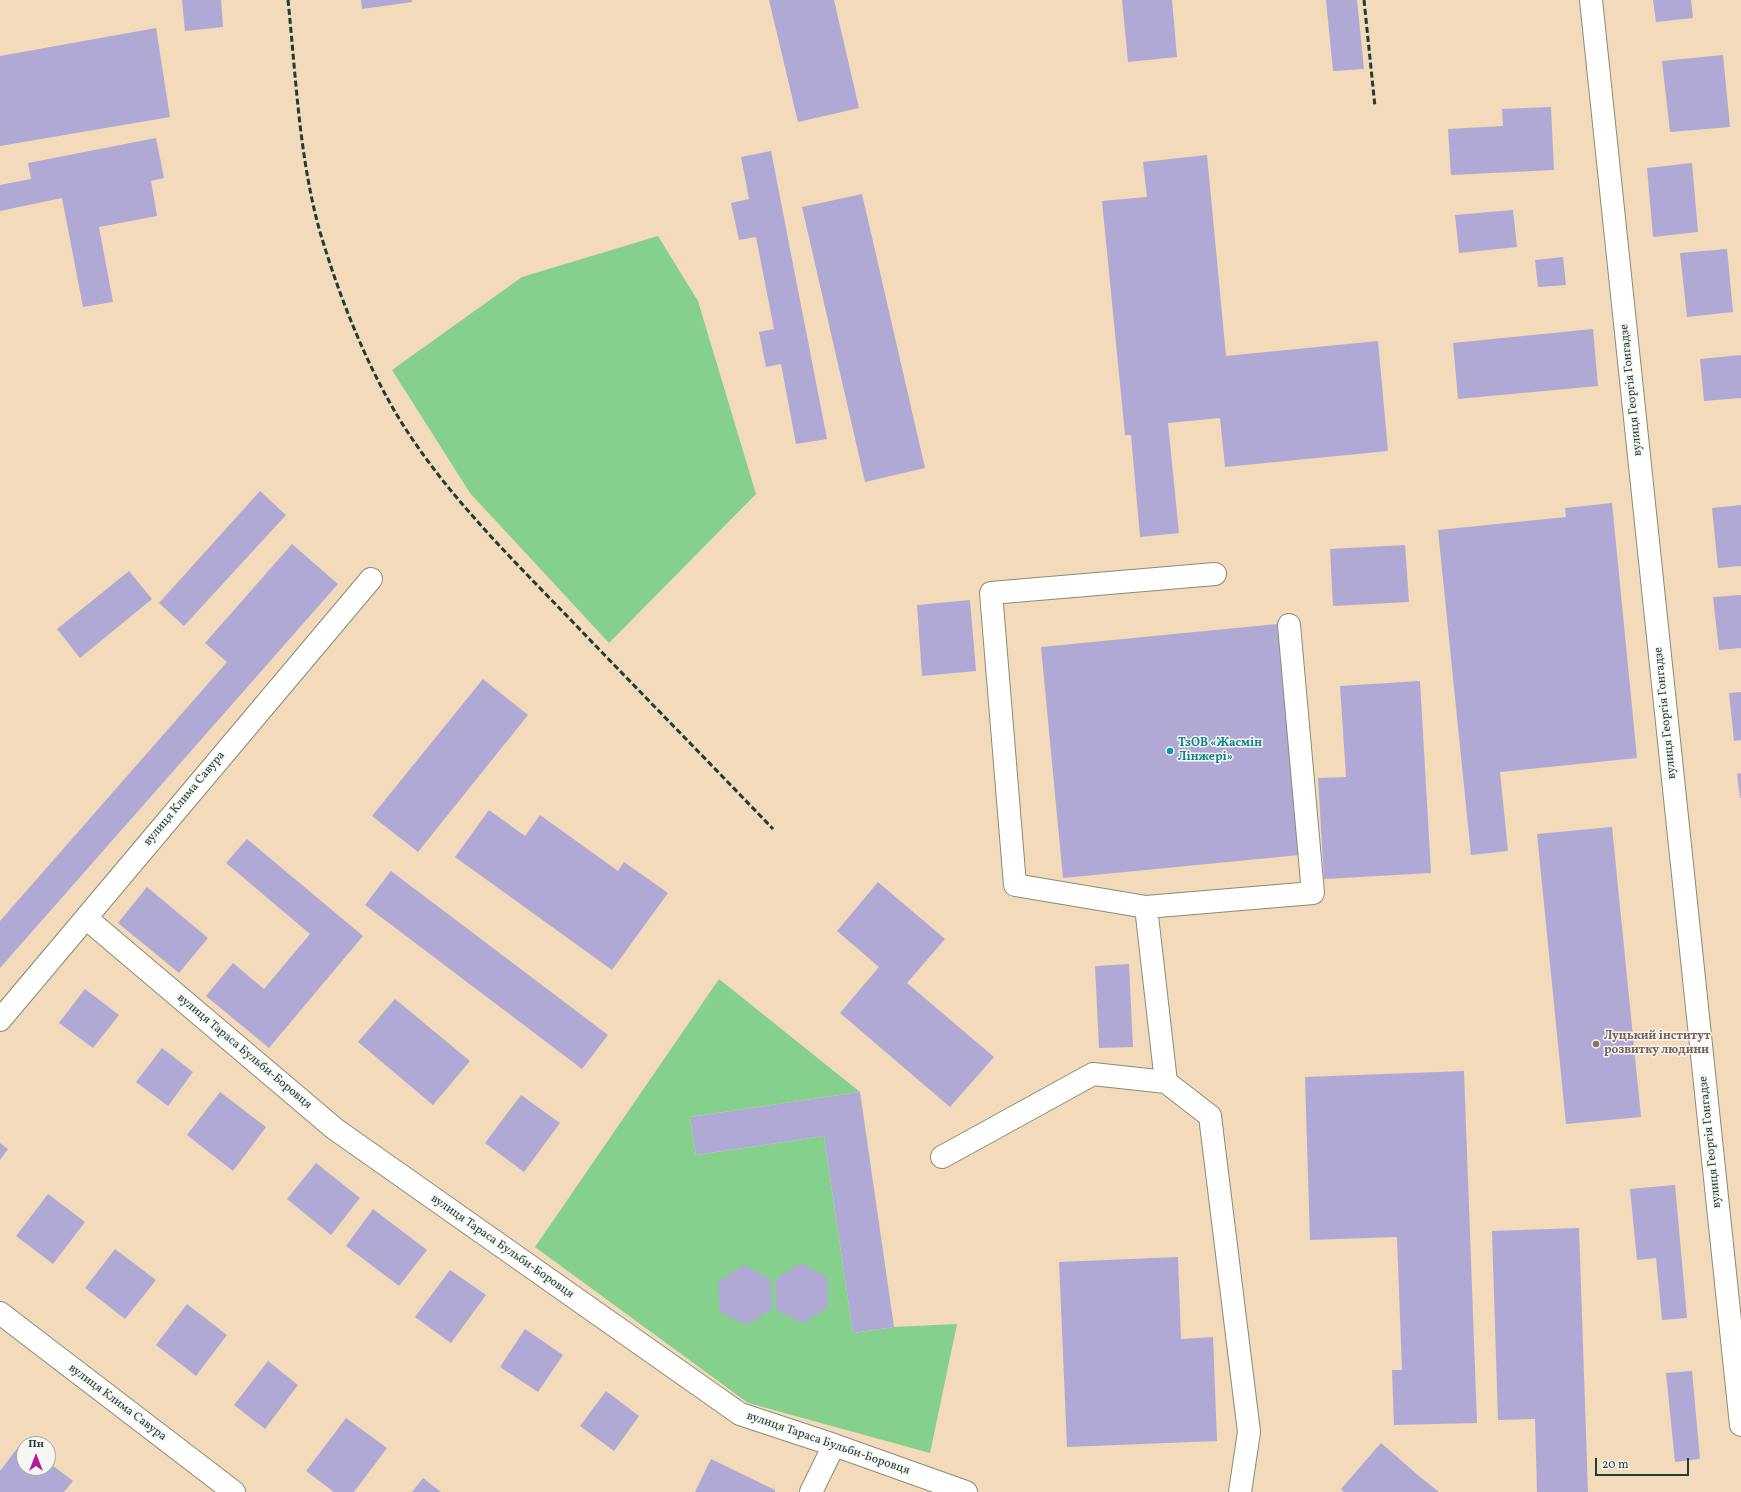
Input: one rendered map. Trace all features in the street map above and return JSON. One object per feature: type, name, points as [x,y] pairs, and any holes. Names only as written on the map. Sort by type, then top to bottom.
[{"type":"street","name":"вулиця Георгія Гонгадзе","points":[[1591,0],[1741,1425]]},
{"type":"street","points":[[1216,574],[991,593],[1015,885],[1146,907],[1313,893],[1289,625]]},
{"type":"street","name":"вулиця Клима Савура","points":[[0,1020],[371,579]]},
{"type":"street","points":[[1146,907],[1166,1082]]},
{"type":"street","name":"вулиця Тараса Бульби-Боровця","points":[[86,918],[329,1124],[740,1414],[834,1445],[966,1492]]},
{"type":"street","points":[[942,1157],[1093,1074],[1166,1082],[1210,1116],[1249,1432],[1240,1492]]},
{"type":"street","name":"вулиця Клима Савура","points":[[0,1313],[234,1492]]},
{"type":"street","points":[[811,1492],[834,1445]]},
{"type":"green space","points":[[658,236],[698,301],[756,494],[609,643],[470,493],[392,370],[522,277]]},
{"type":"green space","points":[[719,979],[860,1092],[690,1117],[696,1155],[824,1136],[853,1333],[894,1327],[957,1324],[930,1453],[748,1403],[535,1247]]},
{"type":"building","points":[[182,0],[221,0],[223,27],[185,31]]},
{"type":"building","points":[[361,0],[412,0],[412,2],[362,9]]},
{"type":"building","points":[[769,0],[834,0],[859,108],[798,122]]},
{"type":"building","points":[[1122,0],[1172,0],[1177,57],[1128,62]]},
{"type":"building","points":[[1326,0],[1357,0],[1364,69],[1333,71]]},
{"type":"building","points":[[1653,0],[1691,0],[1693,18],[1656,22]]},
{"type":"building","points":[[156,28],[170,117],[0,146],[0,56]]},
{"type":"building","points":[[1723,55],[1730,127],[1670,132],[1662,61]]},
{"type":"building","points":[[1551,107],[1554,170],[1451,175],[1448,129],[1503,126],[1502,109]]},
{"type":"building","points":[[156,138],[164,178],[151,181],[157,216],[99,227],[113,302],[83,307],[62,198],[0,211],[0,185],[31,179],[28,163]]},
{"type":"building","points":[[771,151],[827,439],[796,444],[781,364],[766,367],[759,332],[774,329],[756,237],[739,240],[731,203],[749,199],[741,157]]},
{"type":"building","points":[[1207,155],[1226,356],[1378,341],[1388,451],[1225,467],[1220,418],[1168,423],[1179,533],[1140,537],[1131,435],[1125,435],[1102,201],[1147,197],[1143,162]]},
{"type":"building","points":[[1692,163],[1698,232],[1653,237],[1647,168]]},
{"type":"building","points":[[862,194],[925,468],[865,482],[802,207]]},
{"type":"building","points":[[1513,210],[1517,247],[1459,253],[1455,215]]},
{"type":"building","points":[[1727,249],[1733,312],[1687,317],[1680,253]]},
{"type":"building","points":[[1563,257],[1566,285],[1538,287],[1535,260]]},
{"type":"building","points":[[1593,329],[1598,386],[1458,399],[1453,343]]},
{"type":"building","points":[[1741,355],[1741,398],[1704,401],[1700,359]]},
{"type":"building","points":[[260,491],[286,515],[184,626],[159,603]]},
{"type":"building","points":[[1612,503],[1637,758],[1500,772],[1508,851],[1471,855],[1438,530],[1566,517],[1565,508]]},
{"type":"building","points":[[1741,505],[1741,566],[1718,568],[1712,508]]},
{"type":"building","points":[[292,544],[338,584],[0,968],[0,921],[227,662],[205,643]]},
{"type":"building","points":[[1405,545],[1409,602],[1333,606],[1330,549]]},
{"type":"building","points":[[129,571],[152,599],[80,658],[57,629]]},
{"type":"building","points":[[1741,595],[1741,648],[1719,650],[1713,597]]},
{"type":"building","points":[[970,600],[976,671],[922,676],[917,605]]},
{"type":"building","name":"ТзОВ «Жасмін Лінжері»","points":[[1277,624],[1300,855],[1063,878],[1041,647]]},
{"type":"building","points":[[483,679],[528,715],[418,852],[372,816]]},
{"type":"building","points":[[1420,681],[1431,873],[1324,879],[1318,778],[1346,777],[1340,686]]},
{"type":"building","points":[[1741,692],[1741,740],[1734,741],[1729,693]]},
{"type":"building","points":[[1741,773],[1741,798],[1740,798],[1737,774]]},
{"type":"building","points":[[489,810],[525,836],[540,815],[618,871],[624,862],[668,893],[612,970],[455,857]]},
{"type":"building","name":"Луцький інститут розвитку людини","points":[[1612,827],[1641,1117],[1566,1124],[1537,834]]},
{"type":"building","points":[[247,839],[363,936],[269,1048],[206,996],[233,963],[264,989],[310,934],[226,863]]},
{"type":"building","points":[[391,871],[608,1035],[582,1069],[365,905]]},
{"type":"building","points":[[878,882],[945,939],[907,983],[994,1057],[950,1107],[840,1013],[879,967],[837,931]]},
{"type":"building","points":[[147,887],[208,938],[179,973],[118,923]]},
{"type":"building","points":[[1129,964],[1133,1047],[1099,1048],[1095,966]]},
{"type":"building","points":[[85,989],[119,1015],[93,1048],[59,1023]]},
{"type":"building","points":[[395,999],[470,1061],[433,1105],[358,1042]]},
{"type":"building","points":[[162,1048],[193,1072],[168,1106],[136,1082]]},
{"type":"building","points":[[1464,1071],[1477,1423],[1394,1425],[1392,1370],[1402,1370],[1397,1237],[1310,1240],[1305,1077]]},
{"type":"building","points":[[220,1092],[266,1127],[233,1171],[187,1135]]},
{"type":"building","points":[[860,1092],[894,1327],[853,1333],[824,1136],[696,1155],[690,1117]]},
{"type":"building","points":[[521,1095],[560,1123],[524,1172],[485,1143]]},
{"type":"building","points":[[0,1143],[8,1149],[0,1160]]},
{"type":"building","points":[[316,1163],[360,1198],[331,1235],[287,1199]]},
{"type":"building","points":[[1675,1185],[1687,1318],[1662,1320],[1656,1258],[1637,1260],[1630,1189]]},
{"type":"building","points":[[48,1194],[85,1222],[53,1264],[16,1236]]},
{"type":"building","points":[[373,1209],[427,1250],[399,1286],[346,1246]]},
{"type":"building","points":[[1579,1228],[1588,1492],[1537,1492],[1535,1419],[1498,1420],[1492,1231]]},
{"type":"building","points":[[115,1249],[156,1280],[125,1319],[85,1288]]},
{"type":"building","points":[[1178,1257],[1181,1339],[1213,1337],[1217,1441],[1067,1447],[1059,1262]]},
{"type":"building","points":[[800,1263],[827,1277],[828,1307],[803,1323],[776,1310],[775,1280]]},
{"type":"building","points":[[744,1265],[770,1279],[772,1309],[747,1325],[720,1312],[718,1282]]},
{"type":"building","points":[[450,1270],[486,1295],[451,1343],[415,1317]]},
{"type":"building","points":[[187,1304],[227,1335],[196,1376],[156,1345]]},
{"type":"building","points":[[525,1329],[563,1355],[538,1392],[500,1367]]},
{"type":"building","points":[[268,1361],[298,1385],[265,1429],[234,1405]]},
{"type":"building","points":[[1692,1371],[1700,1459],[1675,1462],[1666,1373]]},
{"type":"building","points":[[606,1391],[639,1416],[614,1451],[580,1426]]},
{"type":"building","points":[[346,1418],[387,1448],[354,1492],[334,1492],[306,1471]]},
{"type":"building","points":[[1381,1443],[1439,1492],[1344,1492],[1341,1489]]},
{"type":"building","points":[[16,1450],[16,1476],[56,1476],[56,1468],[73,1481],[64,1492],[0,1492],[0,1471]]},
{"type":"building","points":[[711,1459],[775,1490],[775,1492],[695,1492]]},
{"type":"building","points":[[423,1478],[441,1492],[412,1492]]},
{"type":"railway","points":[[288,0],[299,117],[307,175],[320,232],[356,333],[392,406],[405,428],[441,479],[482,527],[773,829]]},
{"type":"railway","points":[[1364,0],[1375,107]]},
{"type":"place","name":"ТзОВ «Жасмін Лінжері»","points":[[1170,751]]},
{"type":"place","name":"Луцький інститут розвитку людини","points":[[1596,1044]]}]
